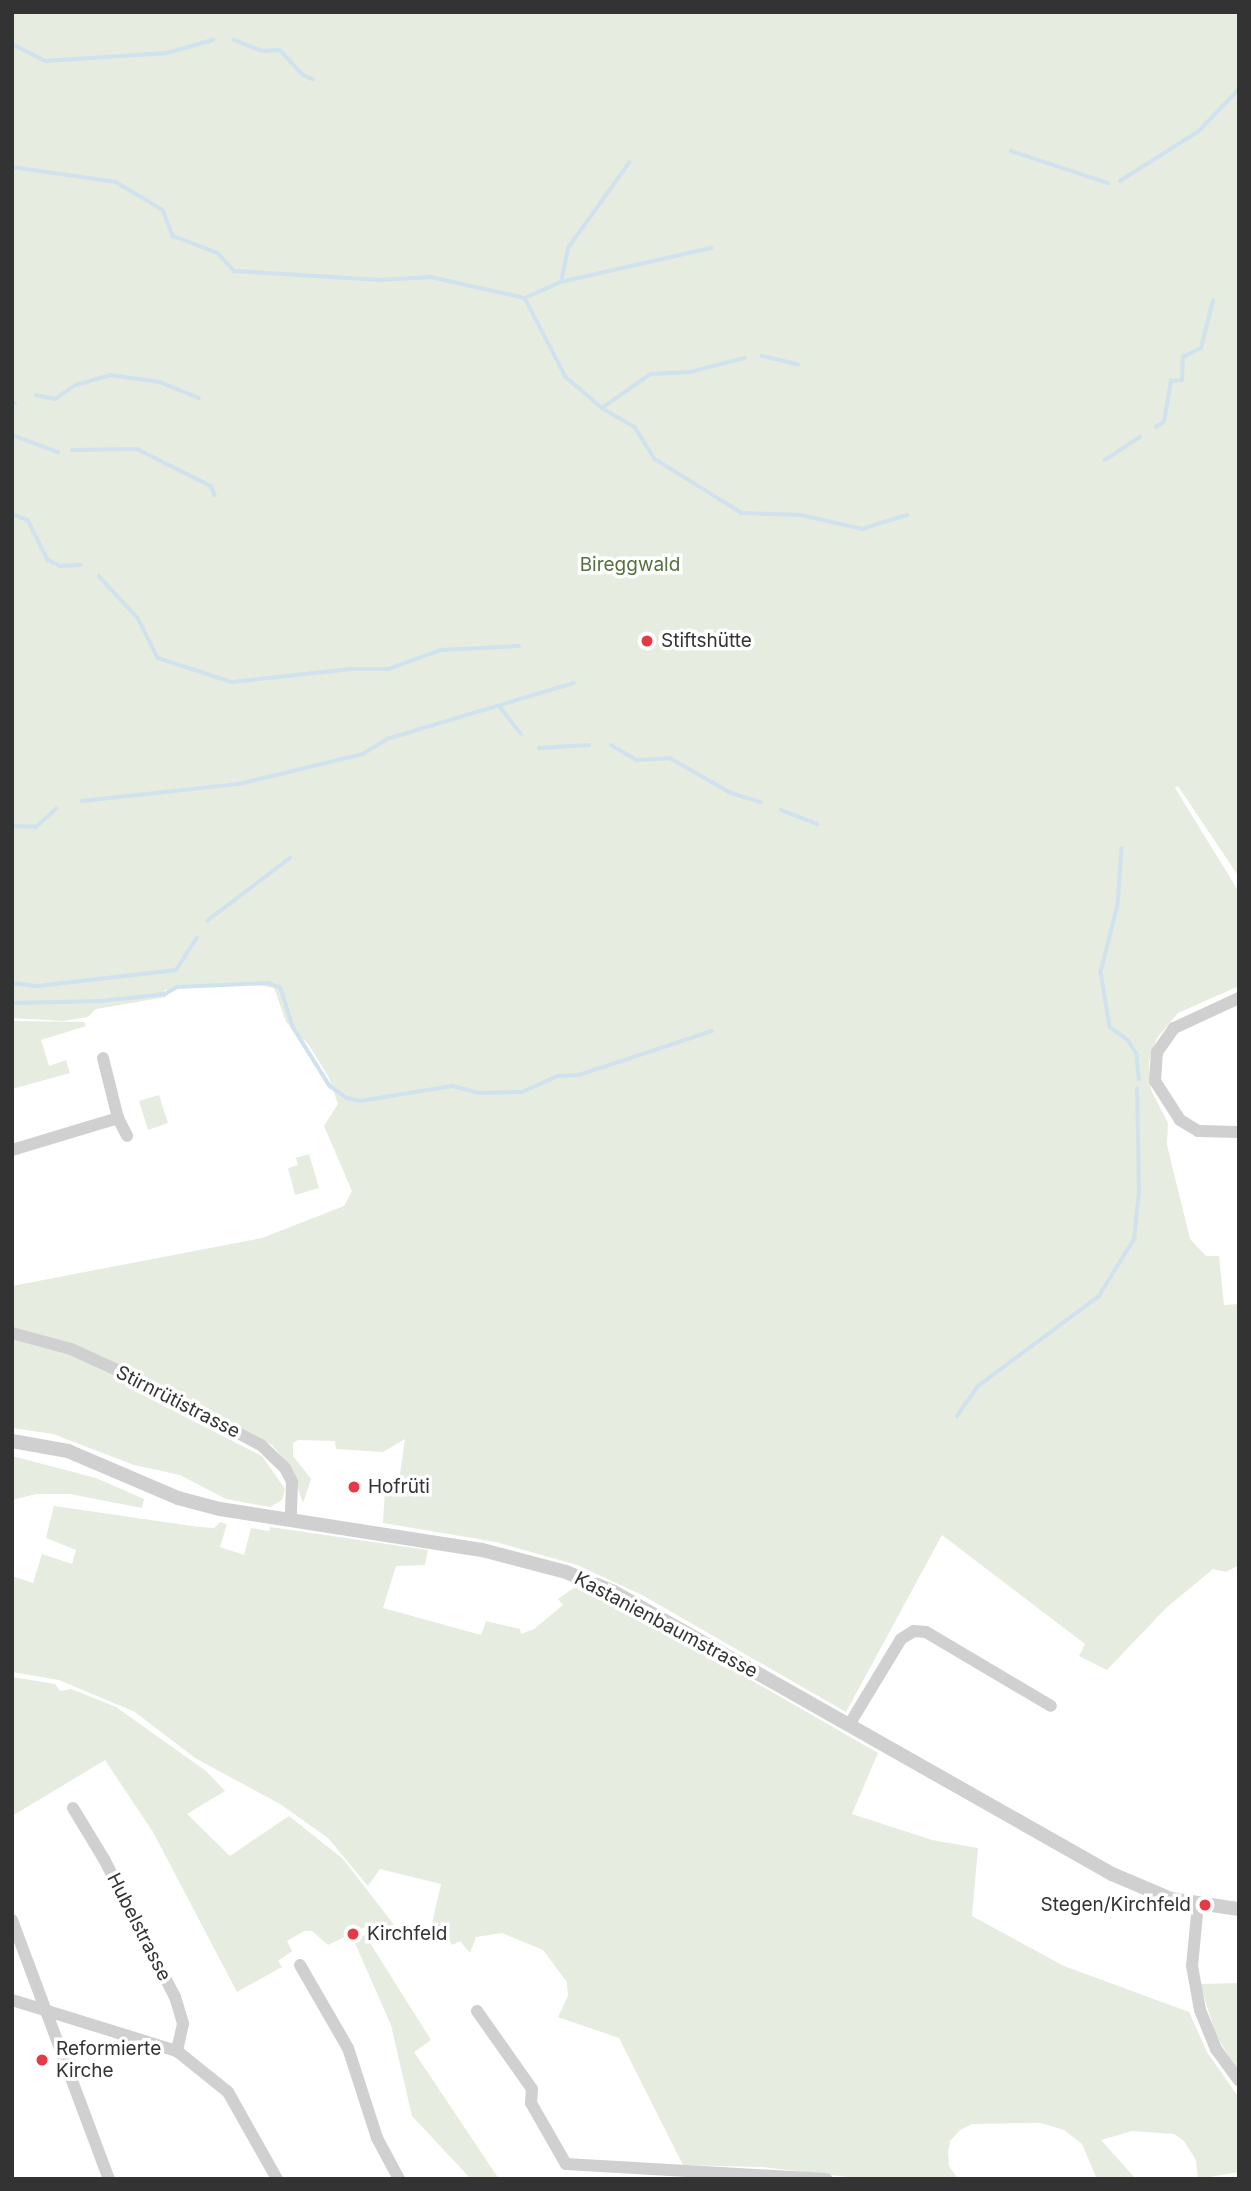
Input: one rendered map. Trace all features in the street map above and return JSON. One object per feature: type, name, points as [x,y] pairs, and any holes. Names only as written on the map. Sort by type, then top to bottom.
[{"type":"street","points":[[1239,998],[1174,1028],[1157,1052],[1155,1081],[1180,1120],[1198,1131],[1239,1132]]},
{"type":"street","points":[[103,1058],[118,1118],[127,1136]]},
{"type":"street","points":[[12,1150],[118,1118]]},
{"type":"street","name":"Stirnrütistrasse","points":[[12,1333],[71,1349],[130,1376],[261,1445],[285,1468],[292,1482],[291,1520]]},
{"type":"street","name":"Kastanienbaumstrasse","points":[[12,1441],[68,1451],[194,1503],[482,1550],[566,1572],[614,1592],[1112,1874],[1164,1896],[1239,1909]]},
{"type":"street","points":[[849,1725],[901,1639],[914,1631],[926,1632],[1051,1706]]},
{"type":"street","name":"Hubelstrasse","points":[[72,1808],[104,1859],[175,1997],[183,2024],[177,2051]]},
{"type":"street","points":[[1198,1904],[1192,1968],[1200,2010],[1216,2049],[1239,2081]]},
{"type":"street","points":[[12,1920],[109,2179]]},
{"type":"street","points":[[300,1965],[348,2048],[377,2138],[399,2179]]},
{"type":"street","points":[[12,2000],[177,2051],[228,2092],[277,2179]]},
{"type":"street","points":[[477,2011],[532,2089],[531,2103],[565,2164],[588,2168],[827,2179]]},
{"type":"green space","name":"Bireggwald","points":[[12,12],[1239,12],[1239,877],[1178,786],[1175,788],[1239,892],[1239,986],[1178,1013],[1157,1038],[1149,1061],[1151,1090],[1168,1123],[1167,1145],[1190,1239],[1206,1256],[1219,1256],[1224,1305],[1239,1304],[1239,1565],[1226,1572],[1213,1569],[1166,1608],[1107,1670],[1079,1656],[1085,1644],[942,1535],[846,1712],[642,1595],[577,1565],[496,1542],[383,1523],[385,1487],[398,1488],[405,1439],[383,1452],[336,1449],[335,1441],[298,1440],[293,1443],[293,1456],[311,1479],[303,1503],[291,1468],[272,1445],[131,1373],[125,1386],[262,1456],[285,1489],[282,1500],[270,1507],[226,1499],[180,1475],[134,1465],[53,1434],[12,1428],[12,1286],[262,1238],[344,1206],[352,1191],[324,1126],[338,1104],[329,1078],[309,1045],[286,1022],[274,988],[243,982],[165,990],[166,997],[96,1009],[88,1017],[63,1021],[12,1018]]},
{"type":"green space","points":[[12,1021],[84,1022],[86,1026],[41,1040],[49,1066],[66,1060],[70,1073],[12,1089]]},
{"type":"green space","points":[[159,1095],[168,1123],[148,1130],[139,1101]]},
{"type":"green space","points":[[309,1154],[319,1188],[295,1195],[288,1168],[298,1165],[296,1158]]},
{"type":"green space","points":[[12,1456],[96,1478],[144,1499],[142,1508],[70,1494],[36,1494],[12,1500]]},
{"type":"green space","points":[[54,1506],[199,1527],[214,1528],[220,1522],[227,1524],[220,1547],[244,1555],[251,1528],[269,1531],[270,1527],[428,1550],[425,1565],[396,1566],[383,1608],[481,1635],[486,1621],[520,1629],[521,1634],[534,1629],[563,1605],[558,1599],[575,1587],[619,1604],[878,1753],[852,1814],[932,1840],[978,1848],[972,1916],[1064,1966],[1189,2012],[1207,2052],[1239,2098],[1239,2172],[1198,2179],[1196,2160],[1184,2141],[1174,2134],[1132,2131],[1101,2140],[1136,2179],[1097,2179],[1082,2144],[1064,2130],[1041,2123],[972,2124],[960,2130],[950,2141],[948,2152],[949,2166],[958,2179],[865,2179],[761,2167],[683,2165],[619,2038],[558,2017],[568,1996],[567,1982],[543,1950],[502,1933],[476,1937],[470,1953],[460,1941],[452,1945],[446,1935],[438,1939],[431,1928],[441,1884],[380,1869],[368,1886],[328,1838],[280,1804],[195,1758],[135,1712],[59,1680],[12,1672],[12,1576],[33,1583],[42,1554],[72,1564],[76,1550],[46,1538]]},
{"type":"green space","points":[[12,1677],[55,1684],[60,1691],[71,1689],[116,1707],[206,1771],[225,1791],[187,1814],[230,1856],[289,1816],[343,1859],[398,1930],[378,1942],[367,1926],[328,1945],[312,1931],[304,1931],[287,1941],[292,1951],[278,1961],[282,1967],[237,1992],[153,1832],[105,1760],[12,1816]]},
{"type":"green space","points":[[365,1935],[431,2040],[414,2052],[499,2179],[471,2179],[412,2116],[391,2025],[354,1941]]},
{"type":"green space","points":[[1239,1983],[1239,2073],[1216,2035],[1200,1984]]},
{"type":"waterway","points":[[12,44],[45,61],[167,53],[213,40]]},
{"type":"waterway","points":[[234,40],[262,51],[280,50],[303,75],[313,79]]},
{"type":"waterway","points":[[1120,181],[1199,131],[1239,89]]},
{"type":"waterway","points":[[1011,151],[1108,183]]},
{"type":"waterway","points":[[561,282],[568,248],[629,163]]},
{"type":"waterway","points":[[12,167],[116,182],[163,210],[173,236],[218,253],[234,271],[380,280],[431,277],[525,298],[566,377],[602,408],[635,427],[655,459],[742,513],[801,515],[862,529],[907,515]]},
{"type":"waterway","points":[[525,298],[561,282],[711,248]]},
{"type":"waterway","points":[[1156,427],[1164,422],[1171,381],[1182,380],[1183,357],[1201,348],[1213,301]]},
{"type":"waterway","points":[[762,356],[798,364]]},
{"type":"waterway","points":[[602,408],[651,374],[690,372],[744,358]]},
{"type":"waterway","points":[[36,395],[55,399],[76,385],[110,375],[160,382],[199,398]]},
{"type":"waterway","points":[[12,435],[58,452]]},
{"type":"waterway","points":[[1105,460],[1140,437]]},
{"type":"waterway","points":[[72,450],[137,449],[211,486],[215,495]]},
{"type":"waterway","points":[[12,514],[28,520],[48,560],[61,566],[81,565]]},
{"type":"waterway","points":[[99,576],[138,618],[158,658],[232,682],[351,669],[389,669],[441,650],[519,646]]},
{"type":"waterway","points":[[82,801],[239,784],[363,754],[387,739],[574,683]]},
{"type":"waterway","points":[[501,708],[521,734]]},
{"type":"waterway","points":[[539,748],[589,745]]},
{"type":"waterway","points":[[611,745],[637,760],[670,758],[731,793],[761,802]]},
{"type":"waterway","points":[[12,826],[36,827],[56,809]]},
{"type":"waterway","points":[[781,810],[817,824]]},
{"type":"waterway","points":[[1122,848],[1118,905],[1101,972],[1110,1027],[1128,1040],[1137,1054],[1139,1079]]},
{"type":"waterway","points":[[207,921],[290,858]]},
{"type":"waterway","points":[[12,983],[38,986],[176,970],[197,938]]},
{"type":"waterway","points":[[12,1003],[102,1001],[165,994],[177,987],[269,983],[281,988],[293,1027],[330,1086],[347,1098],[360,1101],[453,1086],[480,1093],[522,1092],[558,1076],[579,1075],[712,1031]]},
{"type":"waterway","points":[[957,1416],[977,1387],[1099,1296],[1134,1239],[1139,1192],[1137,1089]]},
{"type":"place","name":"Stiftshütte","points":[[647,641]]},
{"type":"place","name":"Hofrüti","points":[[354,1487]]},
{"type":"place","name":"Stegen/Kirchfeld","points":[[1205,1905]]},
{"type":"place","name":"Kirchfeld","points":[[353,1934]]},
{"type":"place","name":"Reformierte Kirche","points":[[42,2060]]}]
